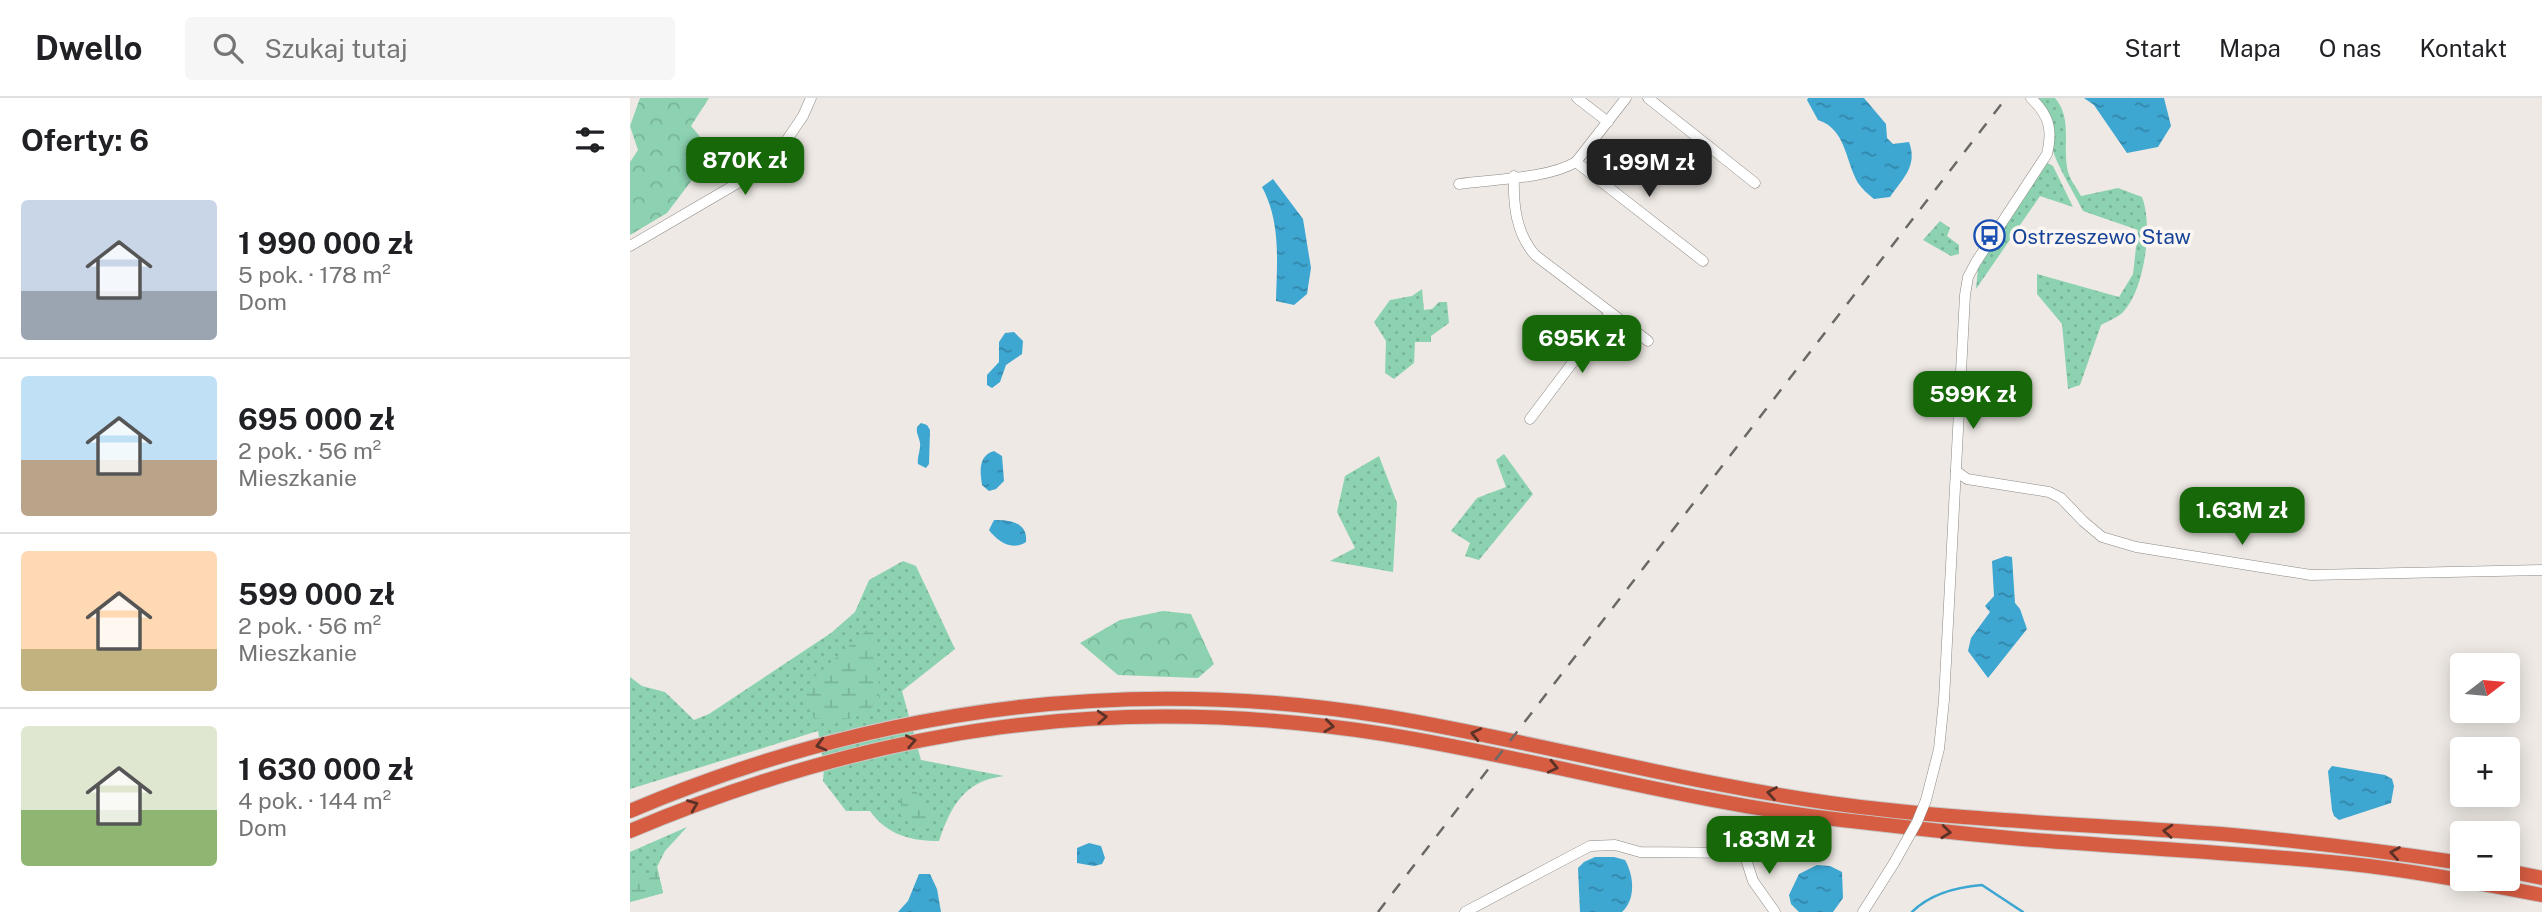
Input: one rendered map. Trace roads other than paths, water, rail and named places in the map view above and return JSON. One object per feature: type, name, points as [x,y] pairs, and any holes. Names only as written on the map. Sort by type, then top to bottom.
[{"type":"highway","points":[[630,811],[741,768],[893,727],[960,715],[1084,701],[1202,699],[1339,710],[1437,726],[1665,774],[1825,802],[2042,824],[2292,841],[2375,849],[2450,861]]},
{"type":"highway","points":[[630,831],[718,796],[831,760],[963,732],[1120,716],[1187,716],[1281,720],[1440,743],[1606,779],[1776,811],[2043,841],[2264,855],[2428,874],[2542,895]]},
{"type":"highway","points":[[2520,873],[2542,878]]},
{"type":"street","points":[[630,246],[743,180],[780,150],[803,116],[811,98]]},
{"type":"street","points":[[1577,98],[1608,122]]},
{"type":"street","points":[[1459,184],[1552,173],[1576,162],[1626,98]]},
{"type":"street","points":[[1648,98],[1755,183]]},
{"type":"street","points":[[1863,912],[1917,822],[1926,800],[1939,749],[1965,295],[1968,278],[2047,154],[2051,138],[2046,116],[2031,98]]},
{"type":"street","points":[[1576,162],[1703,261]]},
{"type":"street","points":[[1514,176],[1513,197],[1524,242],[1535,255],[1648,341]]},
{"type":"street","points":[[1530,419],[1610,313]]},
{"type":"street","points":[[1956,471],[1967,479],[2049,492],[2061,498],[2102,537],[2136,548],[2311,575],[2542,570]]},
{"type":"street","points":[[1465,912],[1551,868],[1573,853],[1590,846],[1615,845],[1640,852],[1744,853],[1754,881],[1775,912]]},
{"type":"water","points":[[1808,98],[1864,98],[1886,124],[1887,138],[1893,144],[1909,142],[1912,158],[1910,165],[1890,197],[1874,199],[1861,187],[1840,138],[1827,124],[1818,120]]},
{"type":"water","points":[[2084,98],[2164,98],[2171,126],[2158,147],[2127,153],[2094,105]]},
{"type":"water","points":[[1273,179],[1303,219],[1311,268],[1307,294],[1294,305],[1276,301],[1275,228],[1262,187]]},
{"type":"water","points":[[1014,332],[1023,341],[1022,354],[1006,365],[1000,382],[992,388],[987,385],[987,375],[999,362],[999,342],[1005,333]]},
{"type":"water","points":[[921,423],[927,425],[930,430],[929,464],[926,468],[918,464],[920,445],[917,427]]},
{"type":"water","points":[[994,451],[1002,456],[1004,481],[996,489],[989,491],[982,485],[981,465],[985,456]]},
{"type":"water","points":[[994,520],[1021,526],[1026,542],[1016,546],[1001,541],[989,530]]},
{"type":"water","points":[[2006,556],[2012,557],[2015,603],[2027,629],[1988,678],[1968,651],[1971,638],[1990,612],[1985,606],[1994,596],[1992,561]]},
{"type":"water","points":[[2332,766],[2385,775],[2392,779],[2394,786],[2391,803],[2339,820],[2332,810],[2328,771]]},
{"type":"water","points":[[1089,843],[1101,846],[1105,858],[1102,864],[1094,866],[1077,863],[1077,848]]},
{"type":"water","points":[[1595,857],[1625,860],[1632,887],[1630,901],[1622,912],[1580,912],[1578,868]]},
{"type":"water","points":[[1817,865],[1830,866],[1842,872],[1843,898],[1833,912],[1799,912],[1791,904],[1789,895],[1799,874]]},
{"type":"water","points":[[919,874],[930,874],[937,889],[941,912],[898,912],[908,901]]},
{"type":"waterway","points":[[1912,912],[1927,900],[1944,892],[1982,885],[2023,912]]},
{"type":"railway","points":[[1378,912],[2006,98]]},
{"type":"place","name":"Ostrzeszewo Staw","points":[[1989,236]]}]
